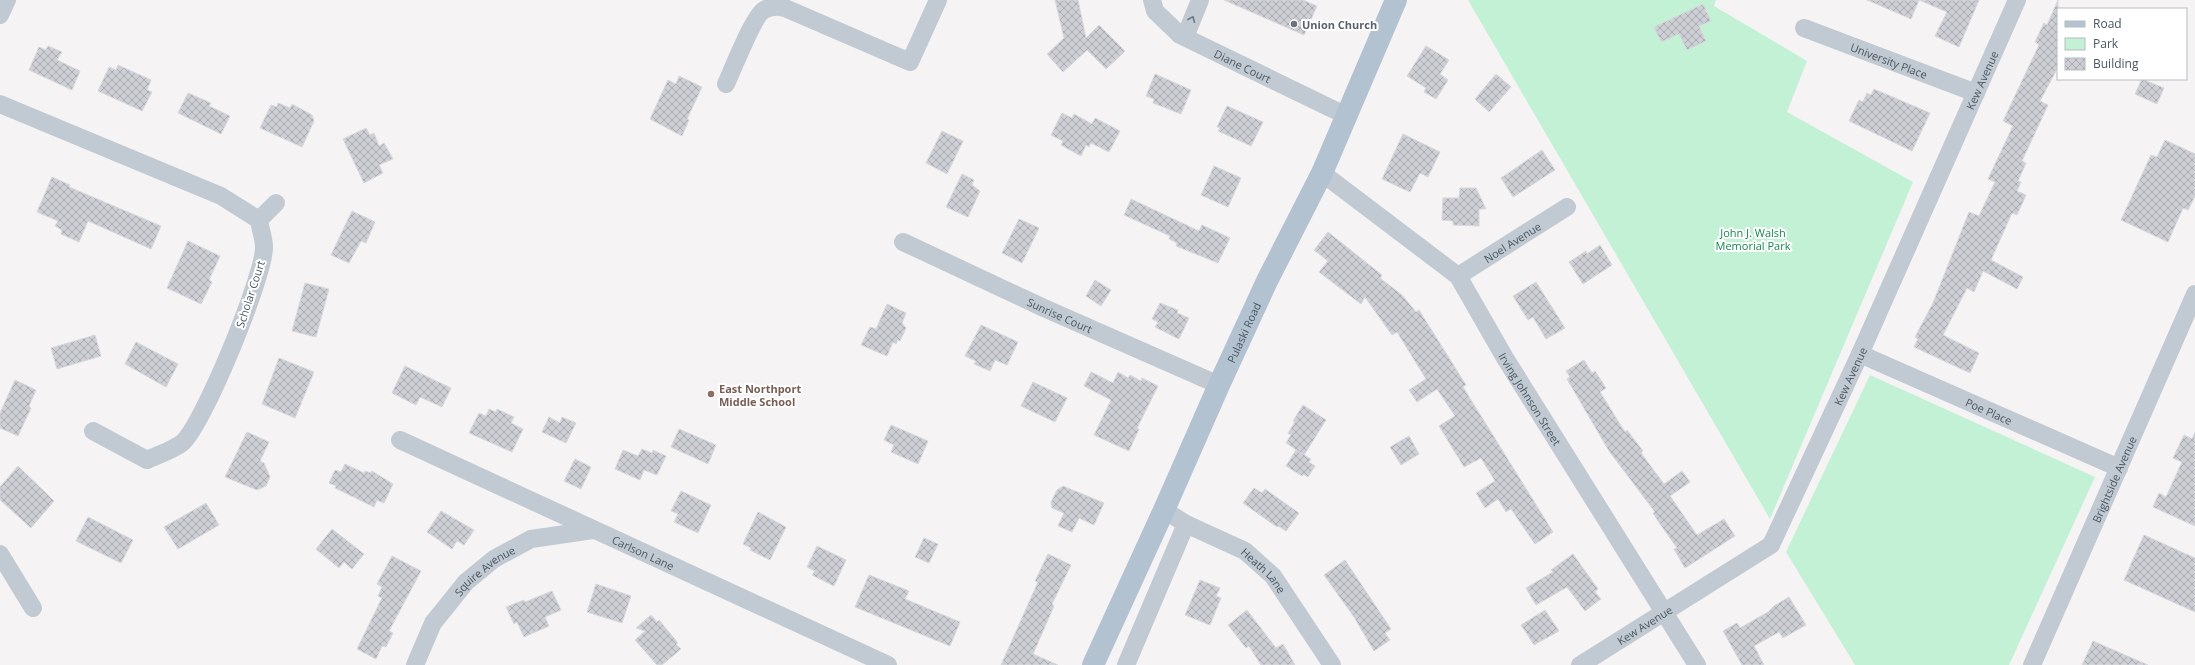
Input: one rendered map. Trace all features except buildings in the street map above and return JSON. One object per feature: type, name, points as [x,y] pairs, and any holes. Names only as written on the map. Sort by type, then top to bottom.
[{"type":"main road","name":"Pulaski Road","points":[[1092,665],[1164,510],[1267,281],[1322,173],[1396,0]]},
{"type":"street","points":[[0,15],[7,0]]},
{"type":"street","points":[[726,84],[755,21],[763,10],[776,6],[785,8],[910,62],[938,0]]},
{"type":"street","name":"Diane Court","points":[[1152,0],[1154,12],[1185,37],[1347,116]]},
{"type":"street","points":[[1185,37],[1200,0]]},
{"type":"street","name":"Kew Avenue","points":[[1580,665],[1771,545],[1860,354],[2017,0]]},
{"type":"street","name":"University Place","points":[[1804,28],[1976,93]]},
{"type":"street","points":[[0,104],[221,196],[258,220],[276,203]]},
{"type":"street","name":"Irving Johnson Street","points":[[1322,173],[1458,276],[1505,358],[1697,665]]},
{"type":"street","name":"Noel Avenue","points":[[1458,276],[1567,207]]},
{"type":"street","name":"Scholar Court","points":[[93,430],[147,460],[183,442],[207,403],[240,327],[255,284],[264,248],[258,220]]},
{"type":"street","name":"Sunrise Court","points":[[903,242],[1037,304],[1219,385]]},
{"type":"street","name":"Brightside Avenue","points":[[2032,665],[2120,468],[2195,294]]},
{"type":"street","name":"Poe Place","points":[[1860,354],[2120,468]]},
{"type":"street","name":"Carlson Lane","points":[[400,440],[888,665]]},
{"type":"street","name":"Heath Lane","points":[[1164,510],[1186,524],[1245,551],[1273,576],[1332,665]]},
{"type":"street","points":[[1126,665],[1186,524]]},
{"type":"street","name":"Squire Avenue","points":[[415,665],[434,623],[466,582],[494,559],[530,539],[593,530]]},
{"type":"street","points":[[0,554],[33,608]]},
{"type":"green space","name":"John J. Walsh Memorial Park","points":[[1468,0],[1716,0],[1714,6],[1807,61],[1787,112],[1913,182],[1770,519]]},
{"type":"green space","points":[[1870,375],[2095,477],[2009,665],[1855,665],[1786,552]]},
{"type":"place","name":"Union Church","points":[[1294,24]]},
{"type":"place","name":"East Northport Middle School","points":[[711,394]]}]
